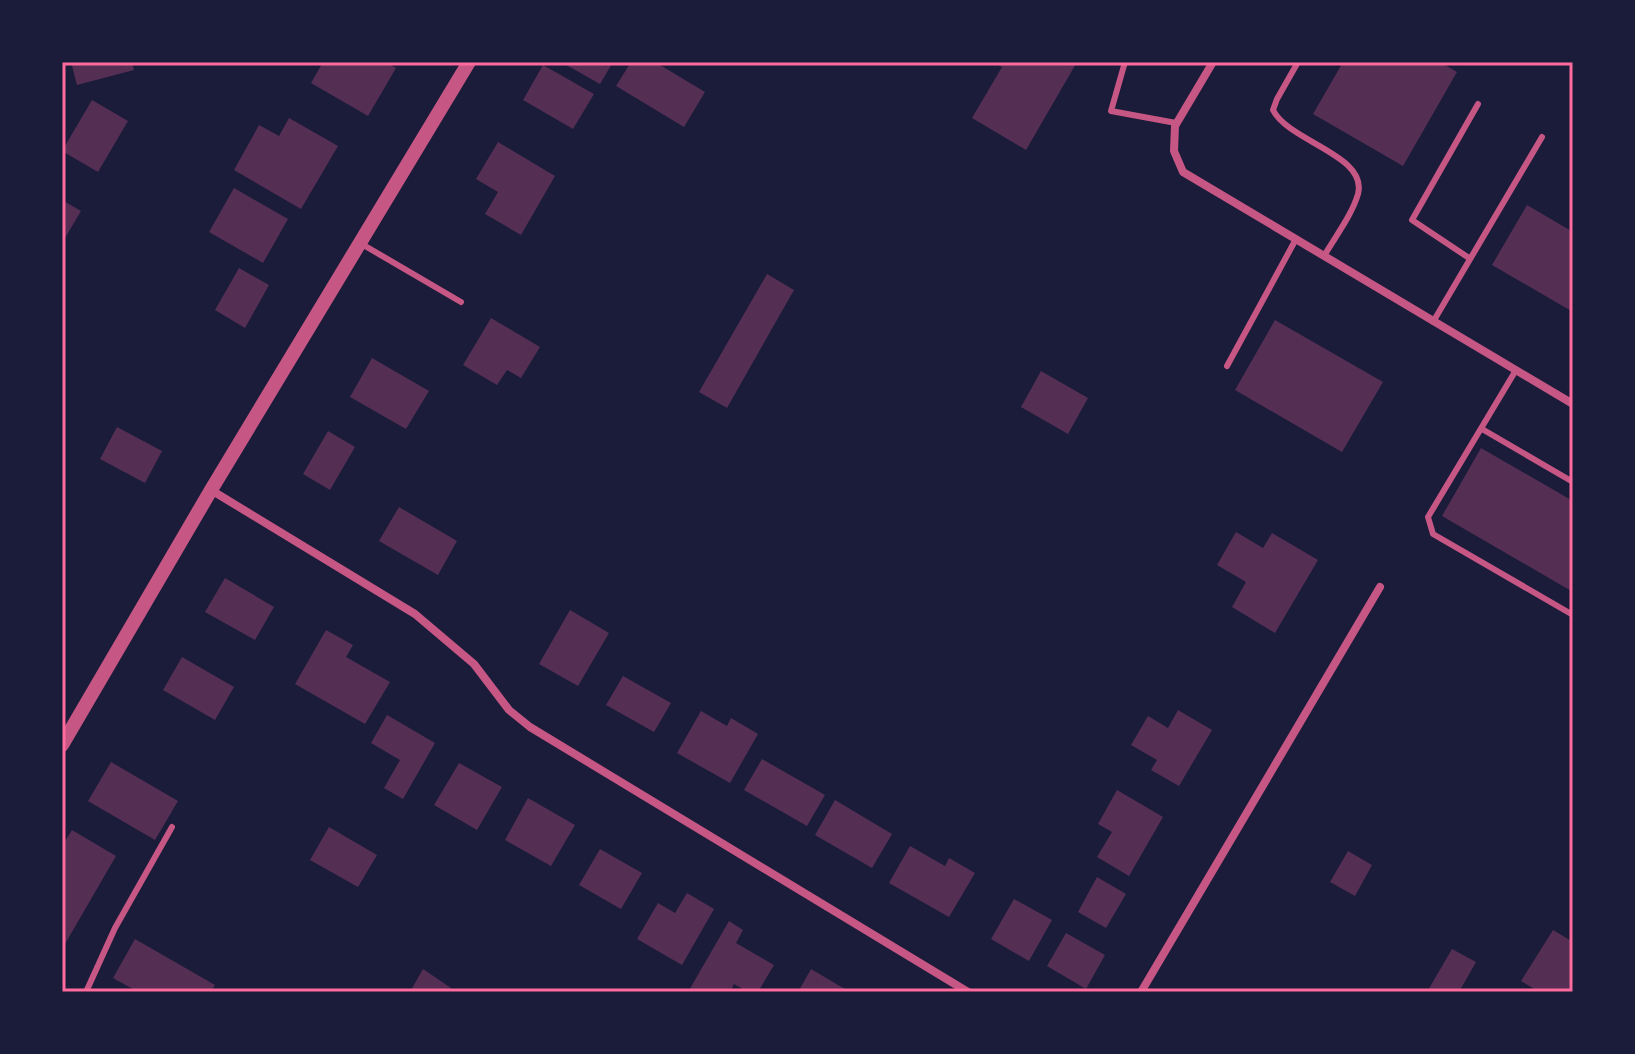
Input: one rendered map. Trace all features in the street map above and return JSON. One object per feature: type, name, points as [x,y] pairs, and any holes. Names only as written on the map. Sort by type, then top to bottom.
[{"type":"street","points":[[1213,62],[1176,123],[1174,151],[1183,172],[1573,404]]},
{"type":"street","points":[[62,745],[463,64]]},
{"type":"street","points":[[211,490],[415,614],[474,664],[509,710],[530,727],[968,992]]},
{"type":"street","points":[[1141,992],[1380,587]]},
{"type":"lane","points":[[1125,62],[1111,111],[1176,123]]},
{"type":"lane","points":[[1298,62],[1273,110],[1290,129],[1350,165],[1358,177],[1358,193],[1324,256]]},
{"type":"lane","points":[[1469,258],[1412,220],[1478,104]]},
{"type":"lane","points":[[1433,322],[1542,137]]},
{"type":"lane","points":[[1227,366],[1296,239]]},
{"type":"lane","points":[[360,243],[461,302]]},
{"type":"lane","points":[[1516,370],[1428,517],[1433,534],[1573,615]]},
{"type":"lane","points":[[1482,429],[1573,482]]},
{"type":"lane","points":[[86,992],[115,928],[172,827]]},
{"type":"building","points":[[71,62],[132,62],[134,70],[77,85]]},
{"type":"building","points":[[323,62],[385,62],[396,68],[368,116],[311,83]]},
{"type":"building","points":[[561,62],[613,62],[600,84]]},
{"type":"building","points":[[631,62],[655,62],[705,92],[684,127],[616,86]]},
{"type":"building","points":[[994,62],[1077,62],[1026,150],[972,118],[1002,67]]},
{"type":"building","points":[[1343,62],[1440,62],[1457,72],[1403,166],[1313,114]]},
{"type":"building","points":[[543,65],[594,94],[573,129],[523,100]]},
{"type":"building","points":[[92,100],[128,121],[98,172],[62,151]]},
{"type":"building","points":[[289,118],[338,146],[301,209],[234,170],[259,125],[279,136]]},
{"type":"building","points":[[498,142],[555,176],[521,235],[485,214],[498,192],[476,179]]},
{"type":"building","points":[[234,188],[288,219],[263,263],[209,232]]},
{"type":"building","points":[[62,200],[81,211],[62,243]]},
{"type":"building","points":[[1527,205],[1573,232],[1573,312],[1492,265]]},
{"type":"building","points":[[239,268],[269,285],[245,328],[215,310]]},
{"type":"building","points":[[767,274],[794,290],[727,408],[699,392]]},
{"type":"building","points":[[491,318],[540,347],[521,378],[507,370],[497,385],[463,365]]},
{"type":"building","points":[[1275,320],[1383,382],[1342,452],[1235,390]]},
{"type":"building","points":[[372,358],[429,391],[406,429],[350,397]]},
{"type":"building","points":[[1041,371],[1088,398],[1068,434],[1021,407]]},
{"type":"building","points":[[117,427],[162,451],[145,483],[100,459]]},
{"type":"building","points":[[328,431],[355,447],[330,490],[303,474]]},
{"type":"building","points":[[1481,448],[1573,501],[1573,592],[1442,516]]},
{"type":"building","points":[[399,507],[457,541],[438,575],[379,541]]},
{"type":"building","points":[[1236,532],[1263,548],[1272,533],[1318,560],[1275,633],[1232,607],[1246,582],[1217,565]]},
{"type":"building","points":[[225,578],[274,607],[255,640],[205,612]]},
{"type":"building","points":[[570,610],[609,633],[578,686],[539,664]]},
{"type":"building","points":[[326,630],[353,645],[346,657],[390,682],[365,724],[295,684]]},
{"type":"building","points":[[182,657],[234,687],[215,720],[163,690]]},
{"type":"building","points":[[623,676],[671,703],[654,732],[606,705]]},
{"type":"building","points":[[1178,710],[1212,730],[1179,786],[1151,770],[1157,760],[1131,745],[1148,716],[1168,728]]},
{"type":"building","points":[[701,711],[727,726],[731,718],[758,734],[730,783],[677,753]]},
{"type":"building","points":[[387,715],[435,743],[403,799],[384,788],[400,760],[371,743]]},
{"type":"building","points":[[762,759],[825,795],[807,826],[744,790]]},
{"type":"building","points":[[111,762],[178,801],[155,840],[88,801]]},
{"type":"building","points":[[459,763],[502,787],[477,830],[434,805]]},
{"type":"building","points":[[1117,790],[1163,817],[1129,876],[1097,857],[1112,832],[1098,824]]},
{"type":"building","points":[[528,798],[575,825],[551,866],[505,840]]},
{"type":"building","points":[[835,800],[892,834],[872,868],[815,835]]},
{"type":"building","points":[[329,827],[377,855],[358,887],[310,860]]},
{"type":"building","points":[[72,830],[116,856],[65,944],[62,942],[62,846]]},
{"type":"building","points":[[910,846],[945,866],[949,858],[975,873],[949,917],[889,883]]},
{"type":"building","points":[[600,849],[642,873],[621,909],[579,885]]},
{"type":"building","points":[[1348,851],[1372,865],[1355,896],[1330,882]]},
{"type":"building","points":[[1097,877],[1126,894],[1106,928],[1078,912]]},
{"type":"building","points":[[687,893],[714,909],[682,965],[637,939],[658,903],[675,913]]},
{"type":"building","points":[[1014,899],[1052,920],[1029,961],[991,939]]},
{"type":"building","points":[[729,921],[743,930],[736,943],[774,965],[758,992],[748,992],[734,984],[730,992],[688,992]]},
{"type":"building","points":[[1553,930],[1573,942],[1573,992],[1539,992],[1521,981]]},
{"type":"building","points":[[1066,933],[1105,955],[1086,989],[1047,966]]},
{"type":"building","points":[[135,939],[215,985],[211,992],[138,992],[113,978]]},
{"type":"building","points":[[1452,949],[1476,962],[1459,992],[1427,992]]},
{"type":"building","points":[[423,969],[451,988],[448,992],[410,992]]},
{"type":"building","points":[[811,969],[850,992],[798,992]]}]
